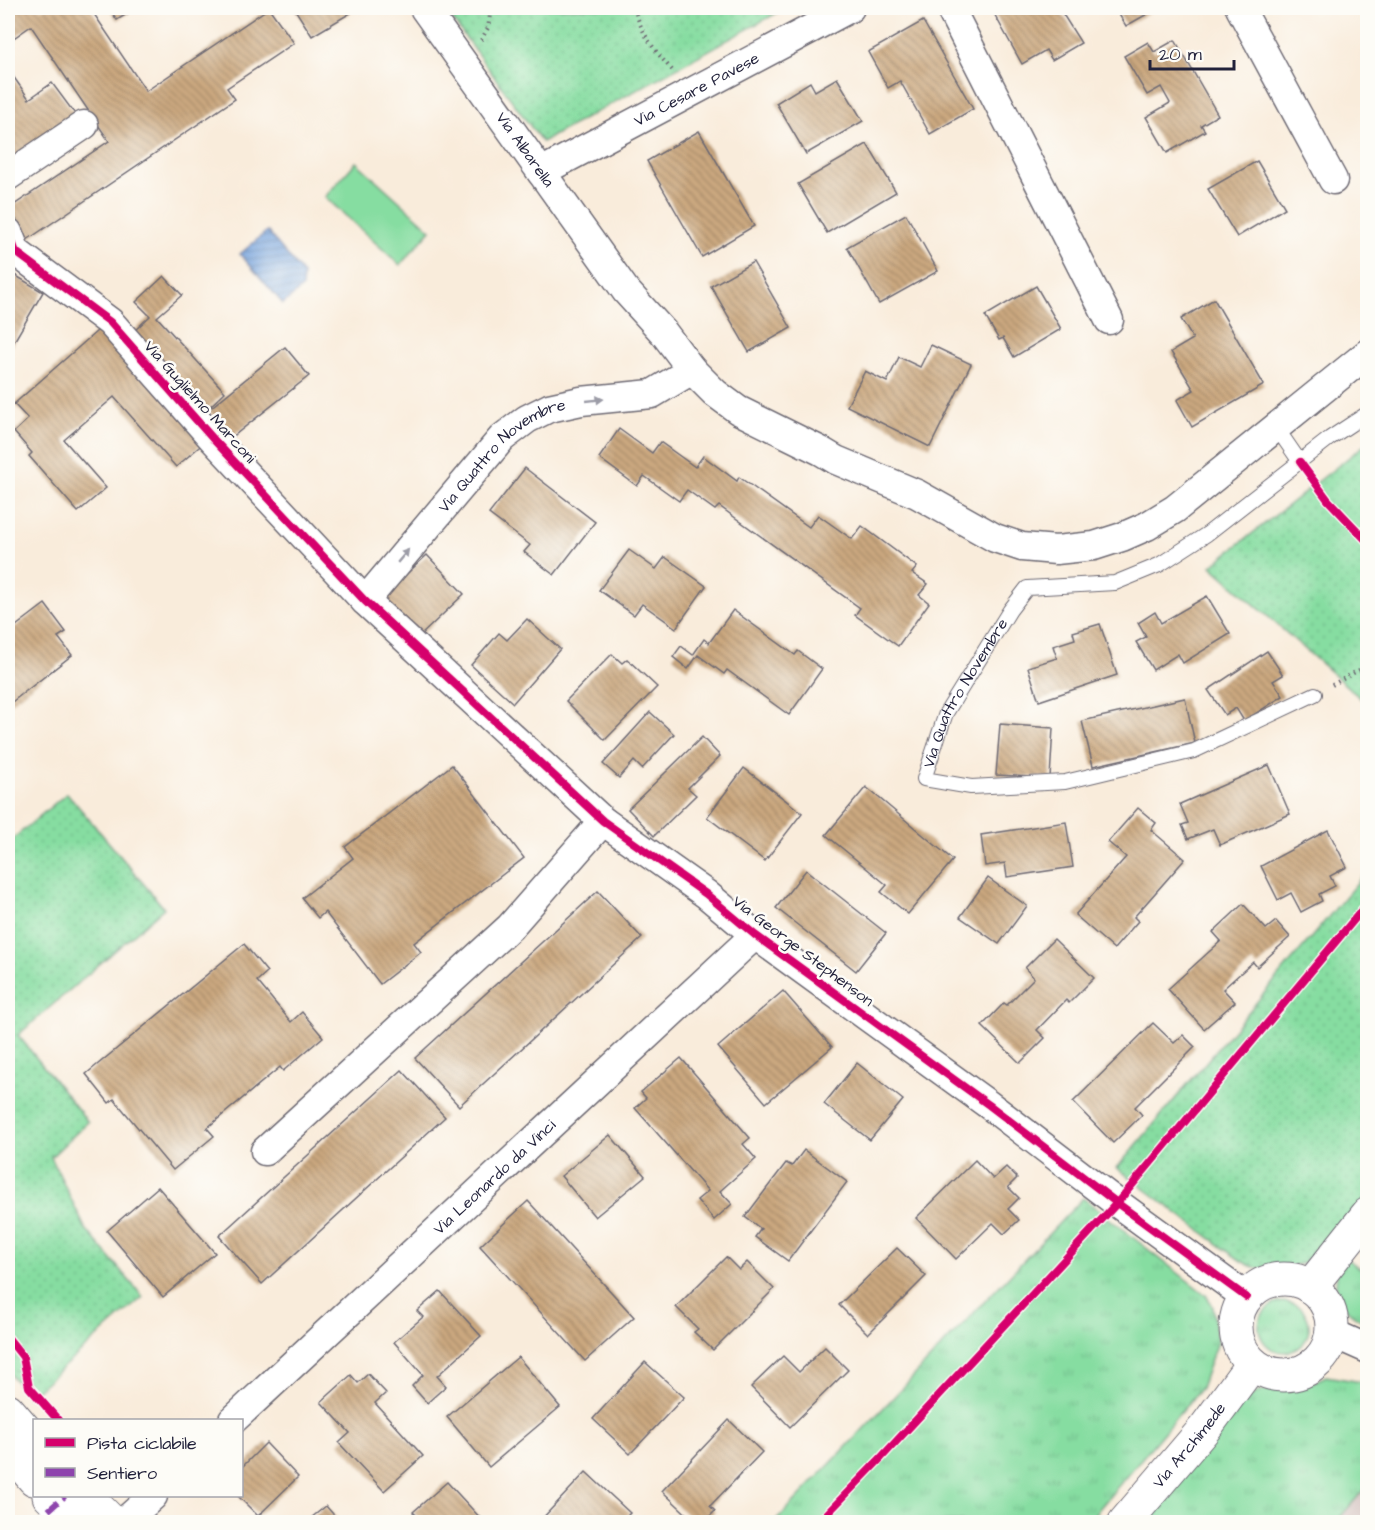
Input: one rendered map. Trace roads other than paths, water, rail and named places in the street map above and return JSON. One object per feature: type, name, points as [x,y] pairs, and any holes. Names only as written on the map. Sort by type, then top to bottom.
[{"type":"street","name":"Via Albarella","points":[[424,8],[626,291],[654,341],[686,374]]},
{"type":"street","points":[[950,8],[1109,320]]},
{"type":"street","points":[[1240,8],[1333,180]]},
{"type":"street","name":"Via Cesare Pavese","points":[[540,172],[691,92],[833,12]]},
{"type":"street","points":[[8,176],[84,125]]},
{"type":"street","name":"Via Guglielmo Marconi","points":[[8,232],[16,252],[110,322],[214,440],[365,602]]},
{"type":"street","points":[[686,374],[704,402],[730,420],[800,454],[817,459],[836,460],[917,494],[994,538],[1022,547],[1056,550],[1094,546],[1122,537],[1147,526],[1175,509],[1368,353]]},
{"type":"street","name":"Via Quattro Novembre","points":[[365,602],[502,438],[527,419],[549,408],[581,401],[652,394],[686,374]]},
{"type":"street","name":"Via George Stephenson","points":[[365,602],[603,822],[706,894],[755,935],[989,1105],[1246,1298]]},
{"type":"street","points":[[266,1151],[510,927],[603,822]]},
{"type":"street","name":"Via Leonardo da Vinci","points":[[242,1413],[755,935]]},
{"type":"street","points":[[1310,1287],[1368,1214]]},
{"type":"street","points":[[1283,1279],[1297,1281],[1310,1287],[1328,1307],[1332,1320],[1332,1333],[1328,1348],[1308,1370],[1279,1375],[1264,1372],[1242,1353],[1236,1332],[1238,1310],[1256,1288],[1269,1281],[1283,1279]]},
{"type":"street","points":[[1332,1333],[1368,1349]]},
{"type":"street","name":"Via Archimede","points":[[1125,1522],[1205,1428],[1252,1364]]},
{"type":"street","points":[[8,1410],[33,1439]]},
{"type":"street","points":[[8,1449],[33,1478]]},
{"type":"street","points":[[50,1497],[75,1522]]},
{"type":"street","points":[[87,1497],[112,1522]]},
{"type":"street","points":[[124,1522],[152,1497]]},
{"type":"lane","name":"Via Quattro Novembre","points":[[1316,694],[1194,751],[1065,782],[971,787],[924,779],[946,713],[1010,610],[1027,588],[1115,583],[1159,565],[1207,534],[1330,438],[1368,413]]},
{"type":"lane","points":[[1276,427],[1300,462]]},
{"type":"water","points":[[267,231],[303,274],[302,288],[283,304],[240,254]]}]
